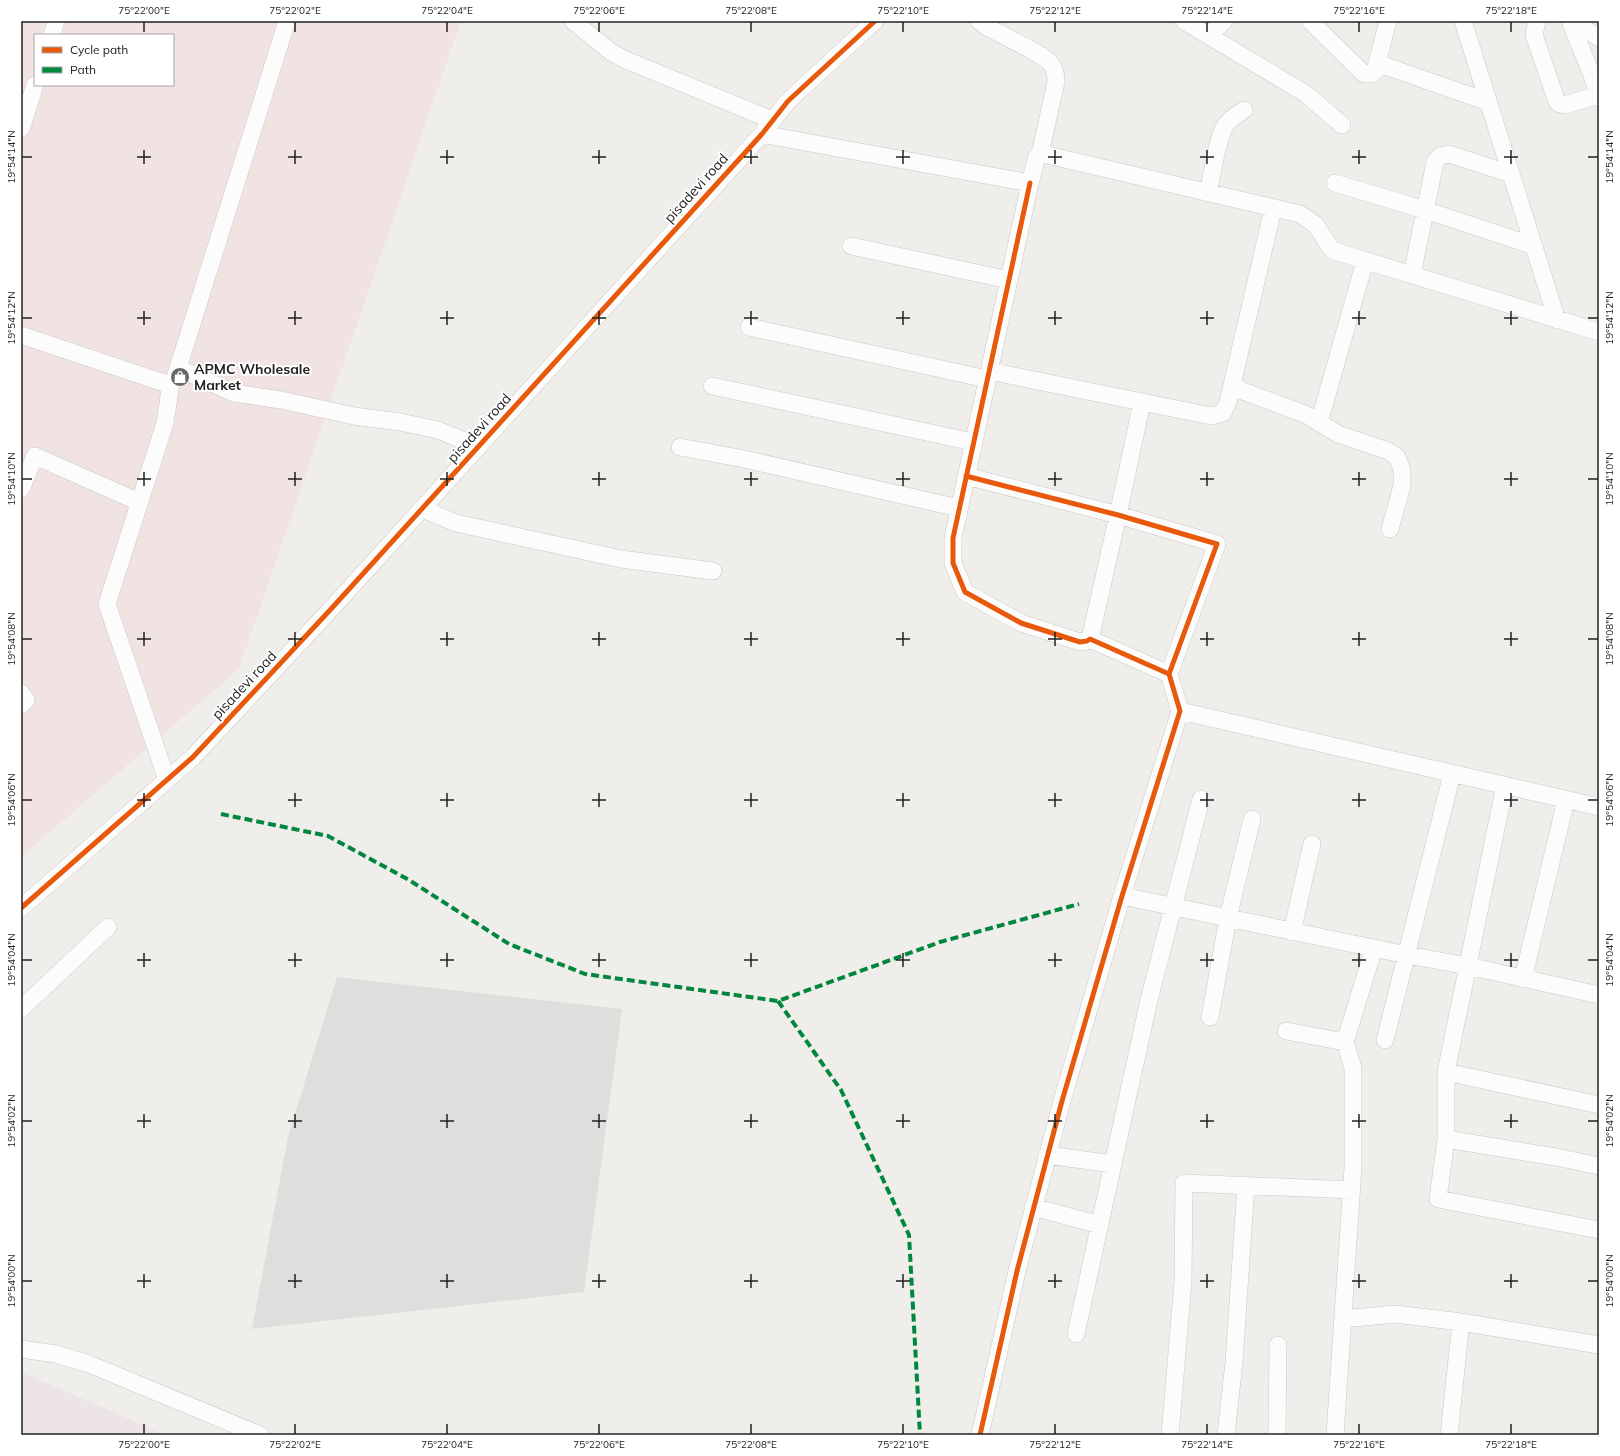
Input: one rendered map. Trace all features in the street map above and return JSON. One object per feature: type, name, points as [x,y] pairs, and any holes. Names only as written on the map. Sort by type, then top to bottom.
[{"type":"street","points":[[52,34],[56,21]]},
{"type":"street","points":[[167,780],[107,604],[165,423],[174,376],[287,21]]},
{"type":"street","points":[[573,21],[611,52],[626,60],[772,120]]},
{"type":"street","name":"pisadevi road","points":[[21,908],[193,757],[422,509],[762,134],[788,101],[875,21]]},
{"type":"street","points":[[979,21],[986,27],[1043,57],[1051,64],[1056,82],[1040,154],[1037,156],[1030,183],[973,442],[953,538],[953,564],[965,592],[1021,623],[1080,642],[1090,639],[1169,674]]},
{"type":"street","points":[[1184,21],[1306,94],[1342,125]]},
{"type":"street","points":[[1208,35],[1224,21]]},
{"type":"street","points":[[1310,21],[1364,74],[1372,74],[1375,71],[1388,21]]},
{"type":"street","points":[[1463,21],[1557,320]]},
{"type":"street","points":[[1537,21],[1534,35],[1557,102],[1565,105],[1598,96],[1592,75],[1570,21]]},
{"type":"street","points":[[1574,21],[1599,38]]},
{"type":"street","points":[[1377,63],[1488,102]]},
{"type":"street","points":[[21,129],[35,86]]},
{"type":"street","points":[[1208,194],[1221,135],[1225,126],[1232,118],[1244,110]]},
{"type":"street","points":[[762,134],[1030,183]]},
{"type":"street","points":[[1040,154],[1300,214],[1316,225],[1331,249],[1365,261],[1599,332]]},
{"type":"street","points":[[1412,275],[1435,162],[1444,155],[1449,154],[1511,174]]},
{"type":"street","points":[[1335,183],[1425,210],[1534,246]]},
{"type":"street","points":[[749,327],[988,375],[1142,402],[1211,416],[1223,413],[1228,402],[1273,209]]},
{"type":"street","points":[[851,246],[1009,280]]},
{"type":"street","points":[[1319,423],[1365,261]]},
{"type":"street","points":[[21,334],[167,384],[174,376]]},
{"type":"street","points":[[174,376],[234,393],[281,400],[354,416],[400,422],[438,430],[478,447]]},
{"type":"street","points":[[712,386],[973,442]]},
{"type":"street","points":[[1232,387],[1307,416],[1338,434],[1388,451],[1397,457],[1402,470],[1402,486],[1390,529]]},
{"type":"street","points":[[1090,639],[1142,402]]},
{"type":"street","points":[[680,447],[744,459],[960,508]]},
{"type":"street","points":[[21,489],[35,456],[139,502]]},
{"type":"street","points":[[966,476],[1217,544],[1169,674],[1180,711],[1122,896],[1062,1101],[1017,1271],[980,1435]]},
{"type":"street","points":[[422,509],[456,523],[621,559],[713,571]]},
{"type":"street","points":[[21,693],[26,700],[21,705]]},
{"type":"street","points":[[1180,711],[1599,807]]},
{"type":"street","points":[[1385,1040],[1452,774]]},
{"type":"street","points":[[1505,786],[1446,1072],[1446,1139],[1438,1199],[1599,1230]]},
{"type":"street","points":[[1076,1334],[1149,1000],[1201,799]]},
{"type":"street","points":[[1523,979],[1566,800]]},
{"type":"street","points":[[1210,1017],[1228,918],[1252,819]]},
{"type":"street","points":[[1292,932],[1312,844]]},
{"type":"street","points":[[1122,896],[1292,932],[1468,966],[1599,995]]},
{"type":"street","points":[[21,1009],[108,927]]},
{"type":"street","points":[[1335,1435],[1353,1167],[1353,1068],[1346,1042],[1374,948]]},
{"type":"street","points":[[1286,1031],[1346,1042]]},
{"type":"street","points":[[1446,1072],[1599,1105]]},
{"type":"street","points":[[1446,1139],[1599,1166]]},
{"type":"street","points":[[1048,1155],[1113,1164]]},
{"type":"street","points":[[1170,1435],[1183,1282],[1184,1183],[1352,1190]]},
{"type":"street","points":[[1226,1435],[1234,1362],[1246,1186]]},
{"type":"street","points":[[1033,1208],[1100,1225]]},
{"type":"street","points":[[1343,1319],[1395,1314],[1461,1322],[1599,1345]]},
{"type":"street","points":[[1449,1435],[1461,1322]]},
{"type":"street","points":[[1277,1435],[1278,1345]]},
{"type":"street","points":[[21,1349],[56,1354],[89,1364],[260,1435]]},
{"type":"shaded area","name":"APMC Wholesale Market","points":[[21,21],[461,21],[239,669],[21,857]]},
{"type":"shaded area","points":[[337,977],[622,1009],[584,1292],[252,1329],[288,1137]]},
{"type":"shaded area","points":[[21,1372],[109,1410],[164,1435],[21,1435]]},
{"type":"marked path","points":[[221,814],[328,836],[409,880],[509,944],[585,974],[778,1001],[940,942],[1079,904]]},
{"type":"marked path","points":[[778,1001],[841,1090],[909,1235],[920,1435]]},
{"type":"cycle path","points":[[21,908],[193,757],[331,609],[762,134],[788,101],[875,21]]},
{"type":"cycle path","points":[[966,476],[1118,515],[1217,544],[1169,674],[1090,639],[1080,642],[1021,623],[965,592],[953,563],[953,538],[1030,183]]},
{"type":"cycle path","points":[[980,1435],[1017,1271],[1062,1101],[1122,896],[1180,711],[1169,674]]},
{"type":"place","name":"APMC Wholesale Market","points":[[180,377]]}]
